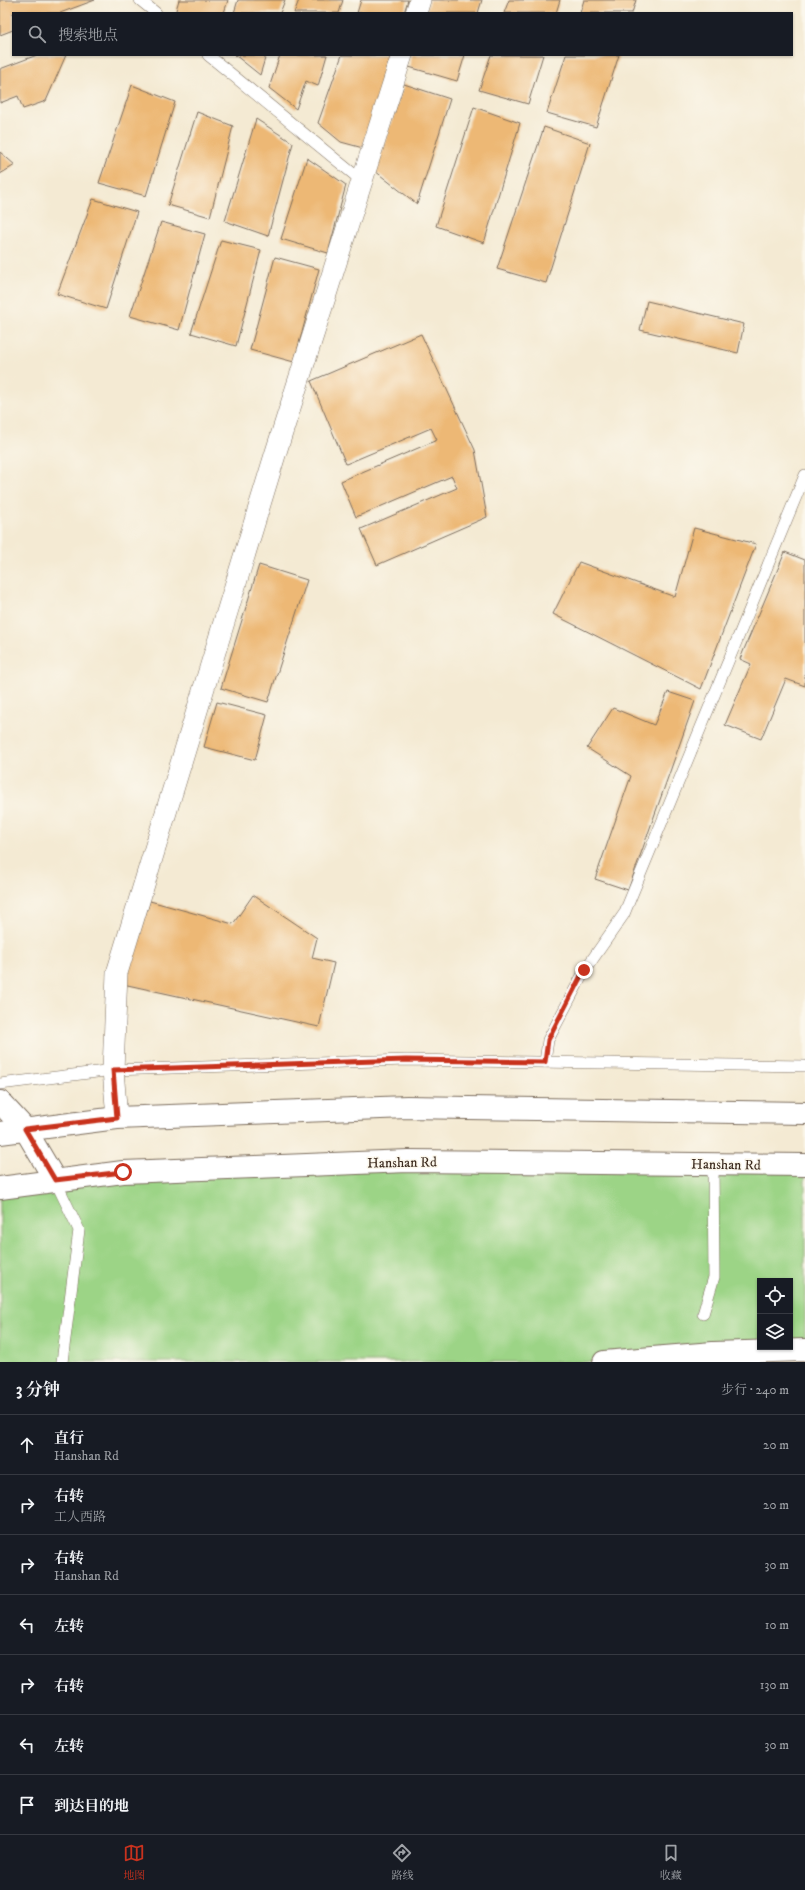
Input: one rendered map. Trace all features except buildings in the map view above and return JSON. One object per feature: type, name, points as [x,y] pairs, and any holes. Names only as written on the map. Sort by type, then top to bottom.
[{"type":"main road","points":[[0,1102],[25,1129],[55,1180]]},
{"type":"main road","points":[[0,1133],[117,1118],[407,1107],[805,1113]]},
{"type":"main road","name":"Hanshan Rd","points":[[0,1188],[123,1172],[408,1161],[805,1165]]},
{"type":"main road","points":[[604,1362],[712,1353],[805,1350]]},
{"type":"street","points":[[416,12],[420,0]]},
{"type":"street","points":[[117,1118],[113,1070],[117,973],[275,455],[402,56]]},
{"type":"lane","points":[[140,0],[155,12]]},
{"type":"lane","points":[[209,56],[362,181]]},
{"type":"lane","points":[[545,1062],[548,1040],[584,970],[624,914],[805,475]]},
{"type":"lane","points":[[0,1084],[113,1070],[406,1060],[805,1066]]},
{"type":"lane","points":[[703,1314],[714,1277],[713,1164]]},
{"type":"lane","points":[[55,1180],[80,1230],[62,1362]]},
{"type":"green space","points":[[805,1165],[805,1350],[604,1362],[0,1362],[0,1188],[123,1172]]},
{"type":"route","points":[[123,1172],[55,1180],[25,1129],[117,1118],[113,1070],[406,1060],[545,1062],[548,1040],[584,970]]}]
